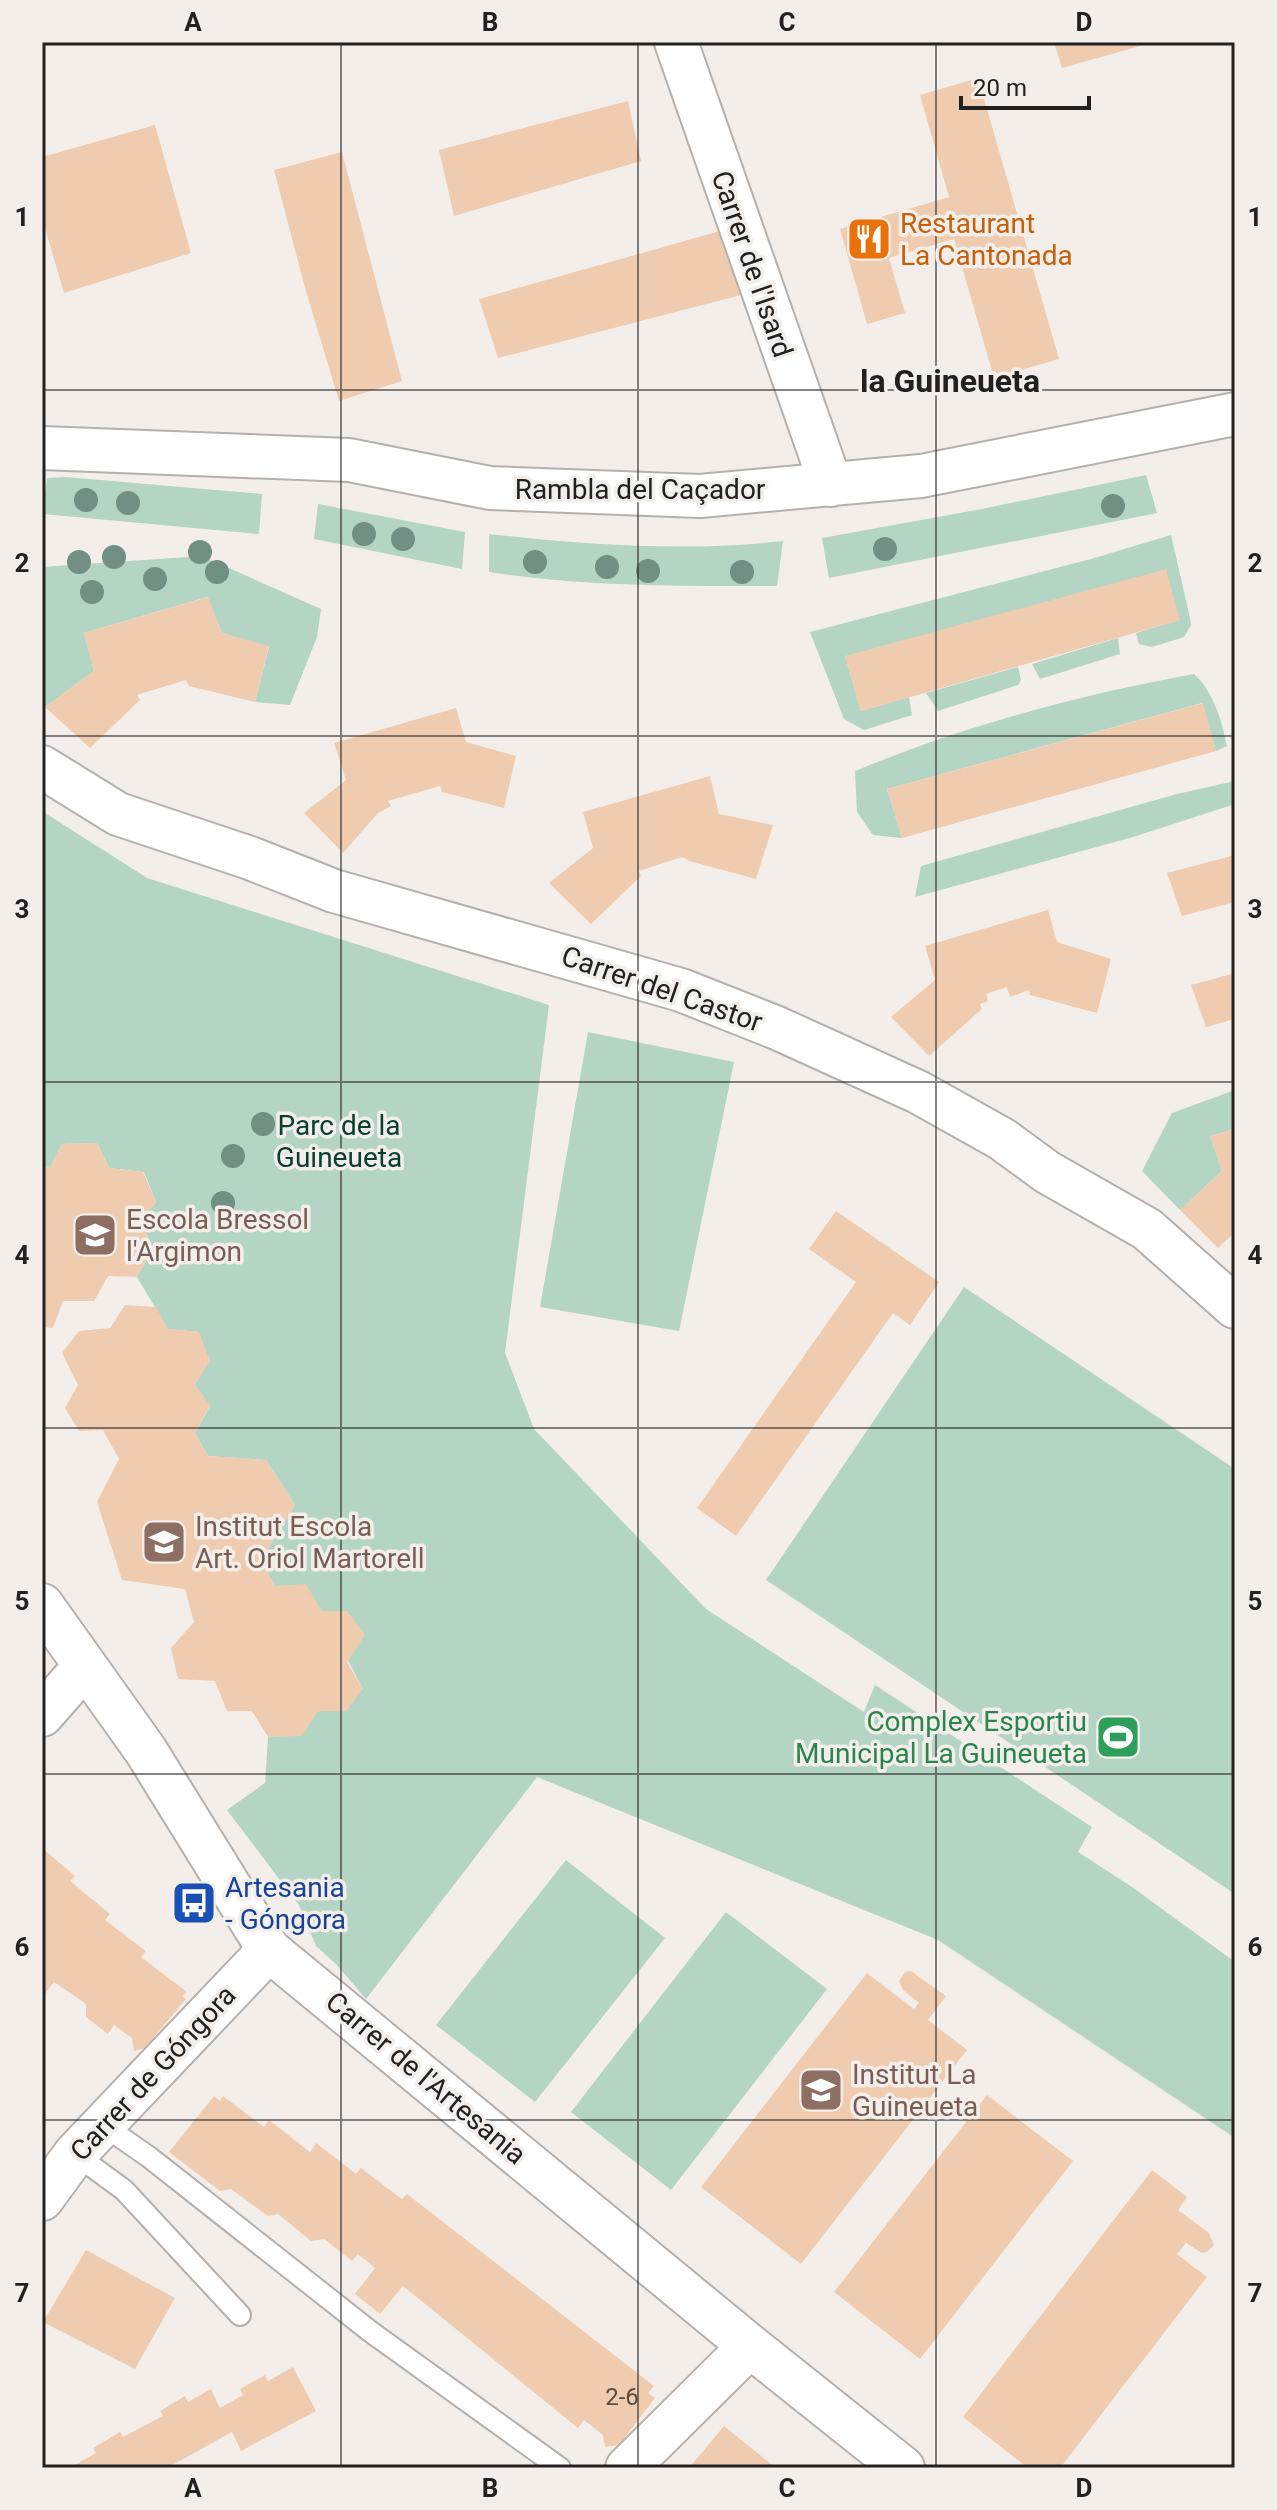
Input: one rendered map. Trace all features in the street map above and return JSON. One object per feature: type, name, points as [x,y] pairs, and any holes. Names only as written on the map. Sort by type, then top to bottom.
[{"type":"street","name":"Carrer de l'Isard","points":[[676,42],[831,485]]},
{"type":"street","name":"Rambla del Caçador","points":[[42,448],[349,460],[490,488],[700,496],[921,476],[1235,414]]},
{"type":"street","name":"Carrer del Castor","points":[[42,767],[118,814],[250,858],[334,891],[681,990],[918,1092],[1002,1139],[1047,1172],[1147,1229],[1235,1307]]},
{"type":"street","name":"Carrer de l'Artesania","points":[[42,1605],[146,1751],[269,1950],[903,2468]]},
{"type":"street","points":[[42,1715],[85,1666]]},
{"type":"street","name":"Carrer de Góngora","points":[[42,2199],[89,2139],[269,1950]]},
{"type":"street","points":[[627,2468],[750,2346]]},
{"type":"lane","points":[[89,2139],[124,2190],[240,2315]]},
{"type":"lane","points":[[89,2139],[149,2157],[371,2332],[560,2468]]},
{"type":"green space","points":[[1146,475],[1157,513],[829,578],[822,538]]},
{"type":"green space","points":[[66,477],[262,494],[259,534],[43,514],[47,478]]},
{"type":"green space","points":[[318,504],[465,532],[462,569],[314,539]]},
{"type":"green space","points":[[489,534],[636,546],[710,546],[783,541],[777,586],[668,586],[560,581],[489,572]]},
{"type":"green space","points":[[1171,535],[1191,625],[1184,637],[1152,647],[1139,644],[1136,633],[1179,620],[845,656],[861,711],[909,697],[912,715],[864,730],[844,719],[810,632],[1091,559]]},
{"type":"green space","points":[[202,556],[321,609],[317,637],[290,705],[255,702],[269,647],[222,633],[207,597],[84,633],[94,671],[45,707],[42,704],[42,567]]},
{"type":"green space","points":[[1118,638],[1120,654],[1040,679],[1032,664]]},
{"type":"green space","points":[[1018,667],[1021,680],[1018,685],[938,711],[926,693]]},
{"type":"green space","points":[[1194,674],[1216,707],[1222,727],[1227,746],[1216,751],[1202,703],[887,789],[902,838],[873,835],[857,812],[855,771],[980,726],[1107,692]]},
{"type":"green space","points":[[1235,781],[1235,804],[1133,837],[915,897],[921,866],[1177,794]]},
{"type":"green space","name":"Parc de la Guineueta","points":[[42,811],[147,878],[549,1005],[505,1353],[534,1429],[706,1609],[864,1712],[875,1685],[1092,1827],[1078,1852],[1235,1962],[1235,2138],[938,1940],[537,1777],[366,1999],[316,1946],[299,1905],[227,1810],[265,1783],[268,1737],[363,1689],[322,1611],[275,1586],[261,1560],[295,1505],[266,1460],[208,1456],[195,1433],[210,1406],[195,1385],[199,1332],[168,1329],[137,1277],[153,1249],[141,1221],[156,1202],[144,1172],[109,1168],[97,1143],[62,1144],[51,1166],[42,1168]]},
{"type":"green space","points":[[588,1032],[734,1062],[679,1331],[540,1307]]},
{"type":"green space","points":[[1235,1090],[1235,1129],[1210,1136],[1222,1171],[1180,1210],[1142,1171],[1172,1113]]},
{"type":"green space","name":"Complex Esportiu Municipal La Guineueta","points":[[964,1287],[1235,1469],[1235,1894],[766,1580]]},
{"type":"green space","points":[[566,1860],[665,1938],[535,2102],[436,2025]]},
{"type":"green space","points":[[726,1912],[827,1989],[671,2190],[571,2112]]},
{"type":"building","points":[[1054,42],[1151,42],[1151,43],[1062,68]]},
{"type":"building","points":[[978,78],[1059,359],[994,378],[954,239],[889,258],[905,313],[867,324],[840,229],[949,197],[920,95]]},
{"type":"building","points":[[628,101],[641,161],[454,216],[439,150]]},
{"type":"building","points":[[155,125],[191,253],[64,293],[42,218],[42,157]]},
{"type":"building","points":[[342,152],[402,381],[339,401],[274,170]]},
{"type":"building","points":[[720,231],[741,295],[498,358],[479,299]]},
{"type":"building","points":[[1166,569],[1180,620],[861,711],[845,656]]},
{"type":"building","points":[[208,597],[222,633],[269,646],[255,702],[189,686],[186,680],[137,695],[140,700],[90,748],[45,707],[94,671],[84,633]]},
{"type":"building","points":[[1203,703],[1216,751],[902,838],[887,789]]},
{"type":"building","points":[[456,708],[466,742],[516,756],[504,808],[442,792],[440,786],[388,801],[391,806],[378,813],[343,853],[304,813],[346,780],[334,743]]},
{"type":"building","points":[[710,776],[719,814],[773,825],[756,879],[682,857],[639,871],[641,876],[591,924],[549,883],[593,848],[583,812]]},
{"type":"building","points":[[1235,855],[1235,902],[1182,916],[1167,873]]},
{"type":"building","points":[[1048,910],[1057,942],[1111,959],[1097,1013],[1030,995],[1029,990],[1010,997],[1007,987],[986,994],[988,1001],[980,1004],[982,1009],[929,1056],[891,1017],[935,980],[925,946]]},
{"type":"building","points":[[1235,973],[1235,1019],[1206,1027],[1191,985]]},
{"type":"building","points":[[1235,1129],[1235,1232],[1218,1248],[1180,1210],[1222,1171],[1210,1136]]},
{"type":"building","name":"Escola Bressol l'Argimon","points":[[97,1143],[109,1168],[143,1172],[156,1202],[141,1221],[153,1249],[137,1277],[108,1276],[94,1301],[63,1301],[53,1328],[42,1327],[42,1168],[51,1166],[62,1144]]},
{"type":"building","points":[[836,1211],[939,1282],[910,1325],[893,1313],[736,1536],[697,1508],[856,1282],[809,1249]]},
{"type":"building","name":"Institut Escola Art. Oriol Martorell","points":[[125,1305],[156,1307],[168,1329],[199,1332],[210,1361],[195,1385],[210,1405],[195,1433],[208,1456],[266,1460],[295,1505],[261,1560],[275,1586],[306,1584],[322,1611],[347,1611],[365,1635],[347,1662],[363,1689],[346,1711],[318,1711],[302,1736],[268,1737],[252,1711],[227,1711],[215,1681],[178,1679],[171,1648],[194,1622],[185,1589],[122,1580],[97,1502],[119,1459],[103,1430],[79,1431],[65,1408],[78,1385],[62,1353],[79,1331],[110,1328]]},
{"type":"building","points":[[42,1848],[75,1876],[70,1881],[110,1914],[105,1920],[146,1951],[141,1957],[187,1992],[182,1996],[186,1999],[145,2048],[134,2051],[132,2038],[114,2025],[108,2034],[86,2017],[86,2004],[54,1982],[42,1998]]},
{"type":"building","points":[[911,1971],[946,1996],[928,2020],[967,2050],[801,2264],[701,2187],[867,1973],[914,2009],[919,2003],[903,1990],[899,1981],[905,1972]]},
{"type":"building","points":[[987,2095],[1073,2161],[920,2359],[834,2292]]},
{"type":"building","points":[[214,2096],[220,2101],[223,2096],[264,2127],[269,2120],[310,2152],[316,2143],[356,2174],[361,2168],[402,2199],[407,2194],[654,2386],[648,2393],[655,2398],[619,2445],[605,2447],[603,2435],[584,2420],[578,2428],[403,2286],[380,2314],[355,2294],[375,2268],[358,2254],[352,2261],[324,2239],[311,2241],[278,2214],[268,2216],[231,2189],[220,2191],[169,2152]]},
{"type":"building","points":[[1152,2170],[1187,2197],[1178,2210],[1209,2233],[1214,2245],[1207,2252],[1202,2253],[1186,2243],[1177,2254],[1207,2277],[1060,2468],[1028,2468],[963,2417]]},
{"type":"building","points":[[86,2250],[175,2298],[135,2369],[43,2322]]},
{"type":"building","points":[[293,2367],[316,2411],[241,2451],[232,2432],[167,2468],[73,2466],[96,2453],[93,2448],[120,2432],[123,2437],[163,2416],[160,2411],[185,2396],[188,2402],[211,2389],[220,2408],[243,2395],[240,2389],[265,2375],[268,2381]]},
{"type":"building","points":[[724,2426],[776,2468],[689,2468]]},
{"type":"place","name":"Restaurant La Cantonada","points":[[869,239]]},
{"type":"place","name":"Escola Bressol l'Argimon","points":[[95,1235]]},
{"type":"place","name":"Institut Escola Art. Oriol Martorell","points":[[164,1542]]},
{"type":"place","name":"Complex Esportiu Municipal La Guineueta","points":[[1118,1737]]},
{"type":"place","name":"Artesania - Góngora","points":[[194,1903]]},
{"type":"place","name":"Institut La Guineueta","points":[[821,2090]]},
{"type":"district","name":"la Guineueta","points":[[950,381]]}]
